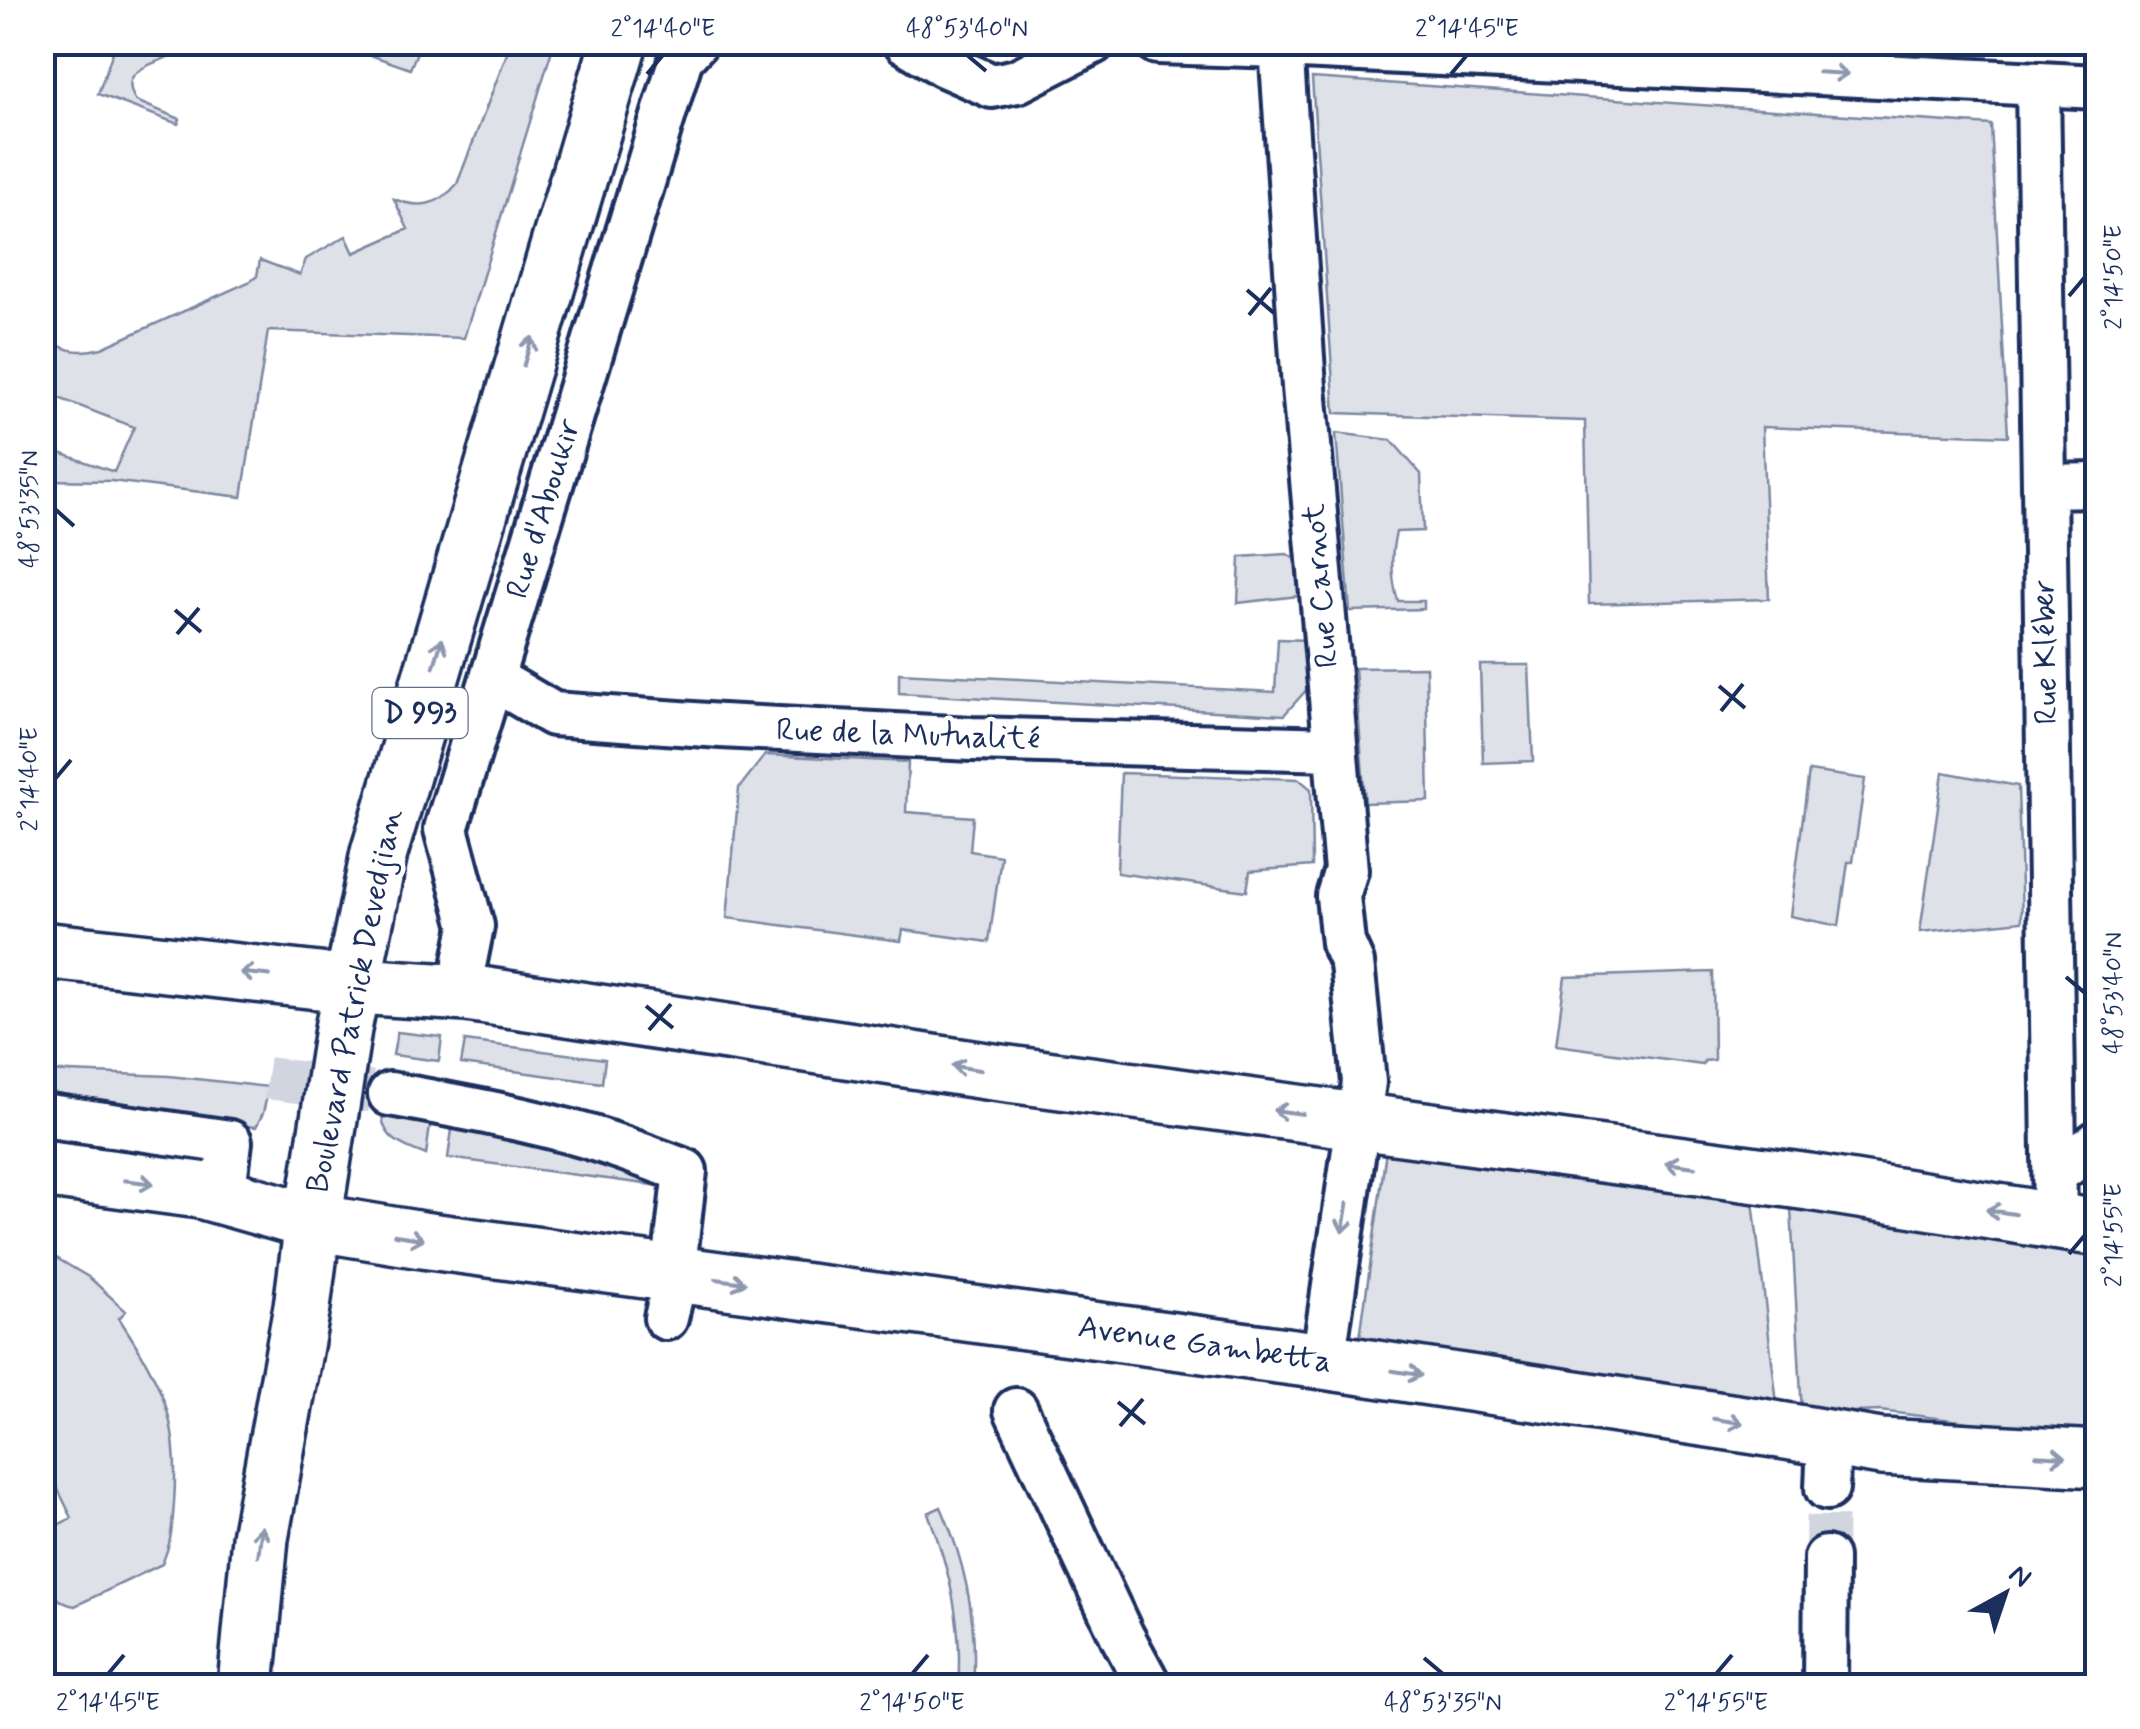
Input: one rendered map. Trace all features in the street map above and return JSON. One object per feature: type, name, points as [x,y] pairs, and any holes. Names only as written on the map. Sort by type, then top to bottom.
[{"type":"main road","name":"Boulevard Patrick Devedjian","points":[[246,1686],[260,1538],[302,1307],[343,1029],[379,853],[619,42]]},
{"type":"main road","points":[[42,950],[352,984],[467,992],[967,1068],[1360,1122],[1810,1182],[2069,1208]]},
{"type":"main road","name":"Avenue Gambetta","points":[[42,1170],[200,1190],[313,1222],[669,1296],[1323,1360],[1828,1463],[1881,1447],[2098,1459]]},
{"type":"street","points":[[906,42],[944,65],[992,86],[1017,81],[1093,42]]},
{"type":"street","points":[[1157,42],[1527,50],[2098,86]]},
{"type":"street","name":"Rue Carnot","points":[[1281,46],[1304,386],[1346,870],[1338,896],[1342,943],[1352,963],[1364,1082],[1323,1360]]},
{"type":"street","name":"Rue d'Aboukir","points":[[465,961],[472,926],[446,829],[688,50]]},
{"type":"street","name":"Rue Kléber","points":[[2038,84],[2044,486],[2069,1208]]},
{"type":"street","points":[[2044,486],[2098,485]]},
{"type":"street","name":"Rue de la Mutualité","points":[[492,678],[553,714],[972,739],[1334,749]]},
{"type":"street","points":[[390,1094],[456,1105],[584,1136],[685,1171],[669,1296]]},
{"type":"street","points":[[42,1116],[230,1142],[226,1174]]},
{"type":"street","points":[[2069,1208],[2098,1142]]},
{"type":"street","points":[[1016,1410],[1122,1636],[1150,1686]]},
{"type":"street","points":[[1825,1686],[1826,1558]]},
{"type":"shaded area","points":[[116,43],[200,43],[146,66],[135,74],[130,85],[136,101],[180,119],[178,124],[98,94]]},
{"type":"shaded area","points":[[336,43],[421,43],[410,69]]},
{"type":"shaded area","points":[[511,43],[554,43],[464,338],[268,331],[242,497],[111,481],[43,480],[43,447],[114,472],[134,427],[43,392],[43,331],[69,350],[102,348],[251,281],[257,276],[260,260],[300,275],[306,259],[346,236],[354,253],[408,229],[394,199],[428,204],[457,184]]},
{"type":"shaded area","points":[[1312,78],[1991,125],[2008,436],[1762,427],[1769,599],[1589,604],[1585,421],[1335,413]]},
{"type":"shaded area","points":[[1336,433],[1391,440],[1421,474],[1423,531],[1396,532],[1392,566],[1398,601],[1424,601],[1424,609],[1350,611]]},
{"type":"shaded area","points":[[1287,554],[1296,560],[1298,596],[1238,603],[1240,557]]},
{"type":"shaded area","points":[[1278,639],[1308,640],[1308,688],[1284,715],[899,693],[899,673],[1275,692]]},
{"type":"shaded area","points":[[1480,665],[1529,665],[1533,761],[1483,763]]},
{"type":"shaded area","points":[[1426,667],[1429,801],[1365,803],[1355,668]]},
{"type":"shaded area","points":[[765,755],[908,762],[906,812],[973,817],[970,851],[1001,856],[989,942],[903,930],[901,941],[727,918],[739,788]]},
{"type":"shaded area","points":[[1809,771],[1865,779],[1839,926],[1790,916]]},
{"type":"shaded area","points":[[1943,772],[2018,786],[2022,921],[1920,932]]},
{"type":"shaded area","points":[[1121,773],[1299,779],[1311,789],[1312,866],[1250,871],[1247,891],[1117,873]]},
{"type":"shaded area","points":[[1713,972],[1714,1060],[1704,1061],[1703,1065],[1556,1045],[1565,977]]},
{"type":"shaded area","points":[[397,1032],[442,1037],[439,1061],[393,1055]]},
{"type":"shaded area","points":[[465,1041],[605,1059],[602,1083],[461,1064]]},
{"type":"shaded area","points":[[43,1071],[169,1076],[269,1087],[256,1127],[246,1126],[245,1130],[43,1102]]},
{"type":"shaded area","points":[[383,1103],[432,1111],[426,1155],[392,1138],[383,1124]]},
{"type":"shaded area","points":[[454,1115],[663,1178],[661,1186],[448,1158]]},
{"type":"shaded area","points":[[1386,1151],[1753,1201],[1778,1412],[1358,1352]]},
{"type":"shaded area","points":[[1791,1208],[1879,1213],[2097,1249],[2097,1438],[1880,1411],[1802,1414]]},
{"type":"shaded area","points":[[43,1250],[90,1278],[126,1311],[119,1318],[157,1384],[171,1425],[174,1448],[172,1527],[162,1564],[75,1606],[55,1596],[43,1566],[43,1532],[72,1518],[43,1459]]},
{"type":"shaded area","points":[[941,1507],[968,1595],[974,1640],[973,1686],[958,1686],[959,1642],[953,1598],[928,1513]]},
{"type":"tunnel","points":[[267,1078],[390,1094]]},
{"type":"tunnel","points":[[1826,1558],[1827,1488]]}]
